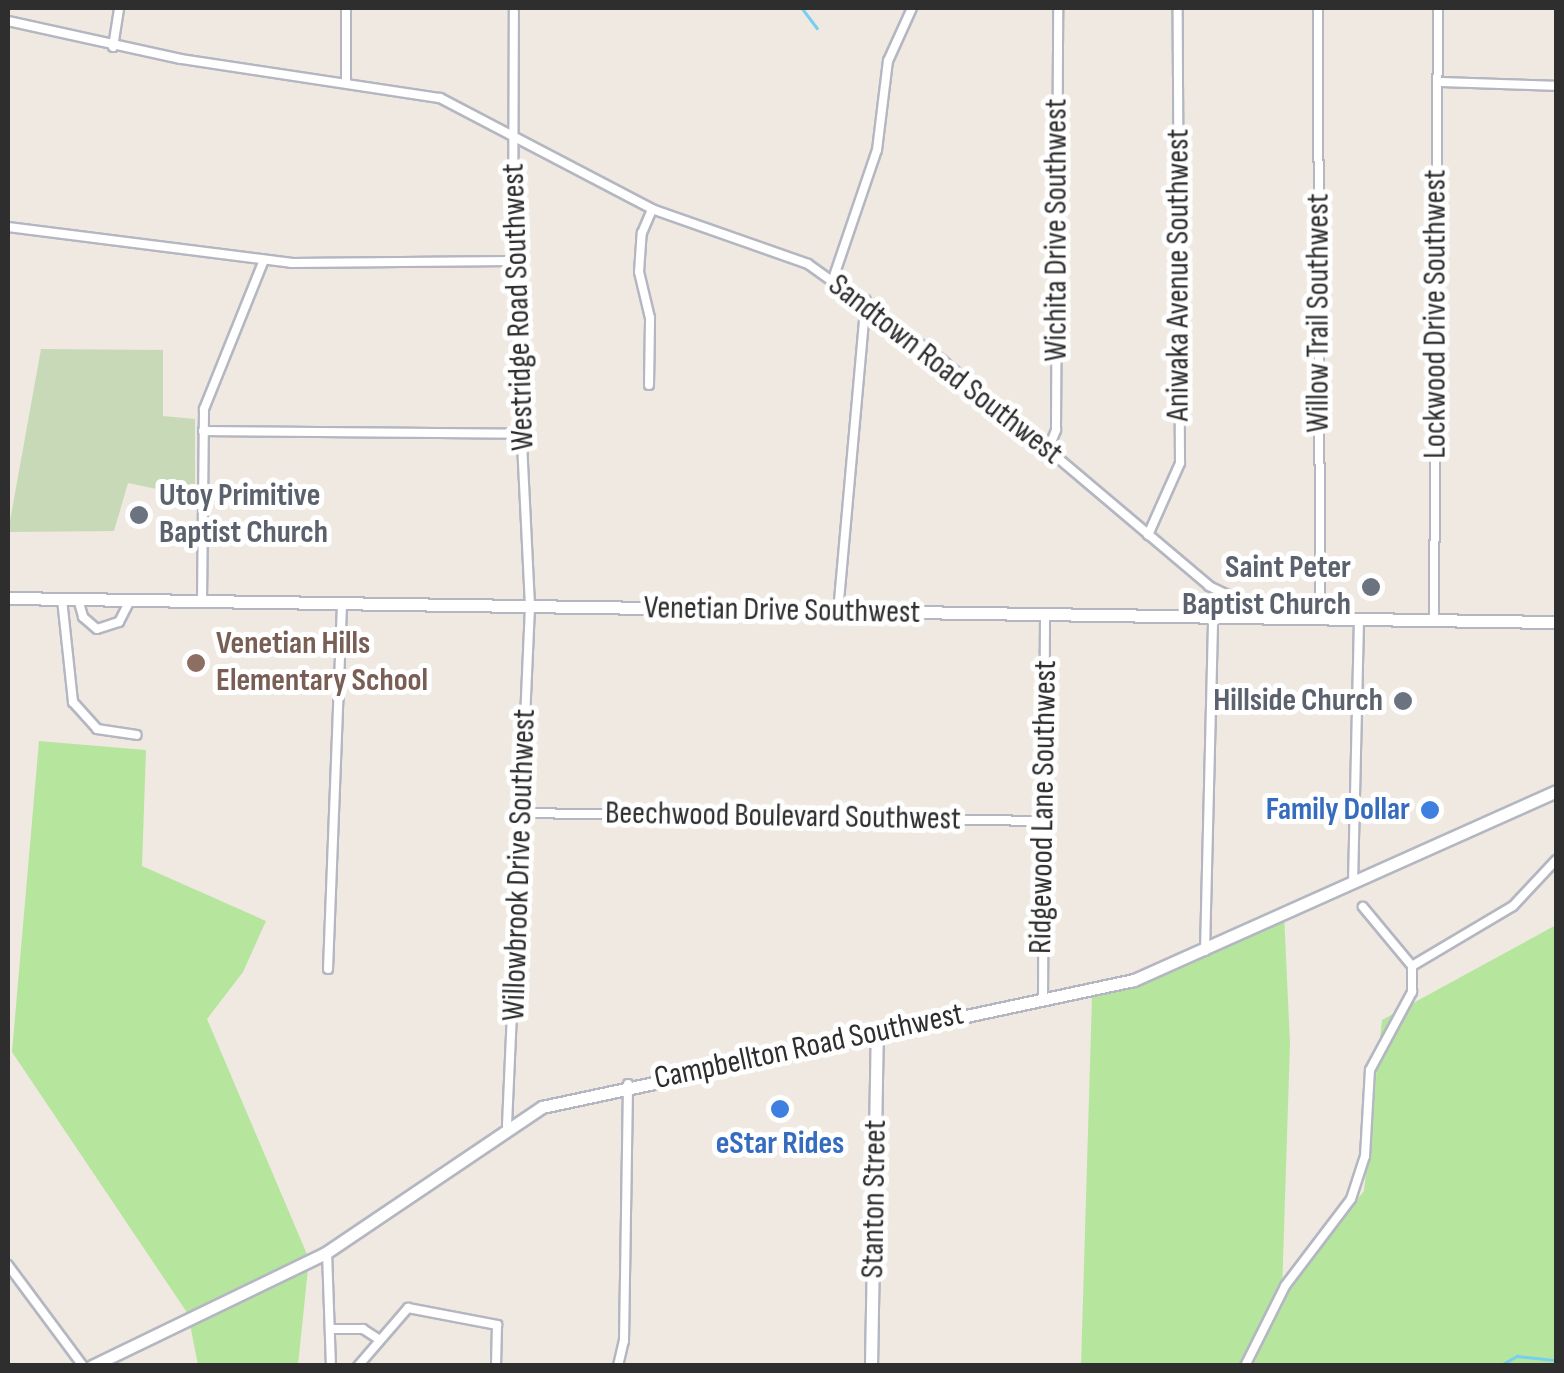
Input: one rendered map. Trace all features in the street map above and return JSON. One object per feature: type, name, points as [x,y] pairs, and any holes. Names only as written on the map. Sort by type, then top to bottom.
[{"type":"street","points":[[113,47],[119,8]]},
{"type":"street","points":[[346,8],[346,82]]},
{"type":"street","name":"Westridge Road Southwest","points":[[514,8],[513,261],[530,606]]},
{"type":"street","points":[[833,279],[877,150],[891,49],[912,8]]},
{"type":"street","name":"Wichita Drive Southwest","points":[[1048,450],[1056,430],[1058,8]]},
{"type":"street","name":"Aniwaka Avenue Southwest","points":[[1148,535],[1180,463],[1178,8]]},
{"type":"street","name":"Willow Trail Southwest","points":[[1318,8],[1320,618]]},
{"type":"street","name":"Lockwood Drive Southwest","points":[[1434,620],[1438,8]]},
{"type":"street","name":"Sandtown Road Southwest","points":[[8,21],[113,47],[440,98],[652,209],[786,254],[866,300],[1209,586],[1278,618]]},
{"type":"street","points":[[1438,82],[1556,86]]},
{"type":"street","points":[[649,385],[650,318],[640,272],[652,209]]},
{"type":"street","points":[[8,228],[264,260],[513,261]]},
{"type":"street","points":[[202,601],[203,430],[209,388],[264,260]]},
{"type":"street","points":[[838,612],[866,300]]},
{"type":"street","points":[[203,430],[522,434]]},
{"type":"street","name":"Venetian Drive Southwest","points":[[8,598],[1556,622]]},
{"type":"street","points":[[62,599],[74,702],[96,729],[137,735]]},
{"type":"street","points":[[78,599],[83,616],[97,629],[119,622],[130,600]]},
{"type":"street","points":[[328,969],[342,604]]},
{"type":"street","name":"Willowbrook Drive Southwest","points":[[508,1124],[530,606]]},
{"type":"street","name":"Ridgewood Lane Southwest","points":[[1043,1000],[1046,615]]},
{"type":"street","points":[[1205,951],[1213,617]]},
{"type":"street","points":[[1354,884],[1359,619]]},
{"type":"street","name":"Campbellton Road Southwest","points":[[92,1366],[327,1252],[508,1124],[566,1098],[1134,980],[1556,791]]},
{"type":"street","name":"Beechwood Boulevard Southwest","points":[[522,813],[1044,821]]},
{"type":"street","points":[[1412,966],[1513,906],[1556,860]]},
{"type":"street","points":[[1245,1366],[1284,1286],[1340,1216],[1360,1178],[1370,1070],[1412,992],[1412,966],[1363,908]]},
{"type":"street","name":"Stanton Street","points":[[871,1366],[877,1034]]},
{"type":"street","points":[[618,1366],[628,1084]]},
{"type":"street","points":[[327,1252],[331,1366]]},
{"type":"street","points":[[8,1264],[84,1366]]},
{"type":"street","points":[[358,1366],[377,1338],[408,1308],[497,1325],[496,1366]]},
{"type":"street","points":[[330,1329],[363,1329],[377,1338]]},
{"type":"green space","points":[[41,349],[163,350],[163,416],[195,419],[195,497],[128,483],[114,531],[8,532]]},
{"type":"green space","points":[[39,741],[146,750],[142,866],[266,921],[243,972],[207,1019],[309,1259],[298,1365],[198,1365],[188,1314],[12,1052]]},
{"type":"green space","points":[[1284,914],[1290,1043],[1282,1292],[1364,1191],[1382,1020],[1556,925],[1556,1365],[1081,1366],[1092,997]]},
{"type":"waterway","points":[[802,8],[817,28]]},
{"type":"waterway","points":[[1499,1366],[1517,1356],[1556,1360]]},
{"type":"place","name":"Utoy Primitive Baptist Church","points":[[139,515]]},
{"type":"place","name":"Saint Peter Baptist Church","points":[[1371,587]]},
{"type":"place","name":"Venetian Hills Elementary School","points":[[196,663]]},
{"type":"place","name":"Hillside Church","points":[[1403,701]]},
{"type":"place","name":"Family Dollar","points":[[1430,810]]},
{"type":"place","name":"eStar Rides","points":[[780,1109]]}]
